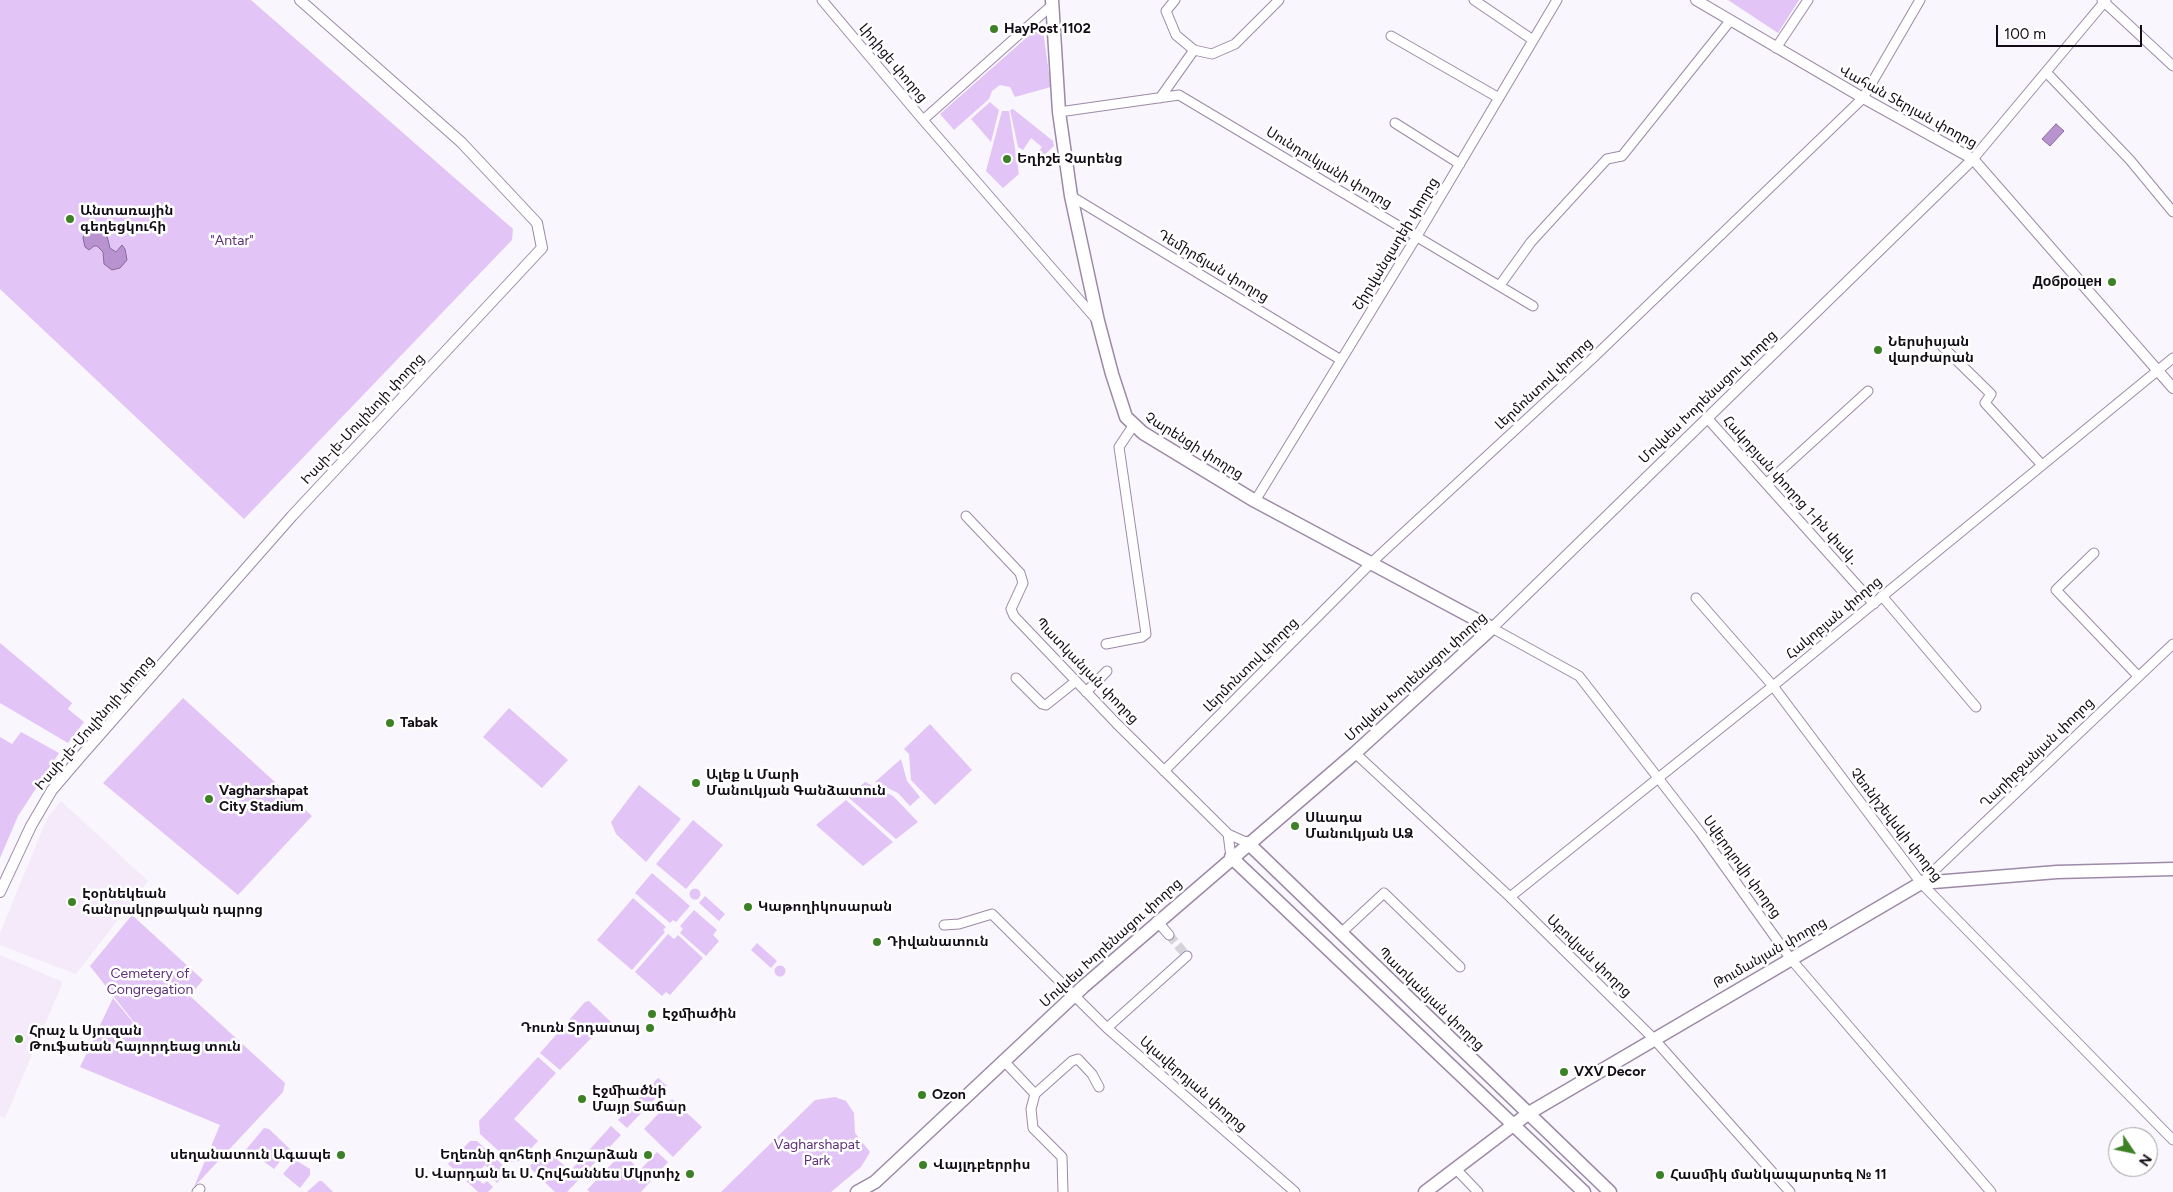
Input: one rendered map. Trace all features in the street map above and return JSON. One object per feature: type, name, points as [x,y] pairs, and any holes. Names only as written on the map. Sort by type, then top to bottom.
[{"type":"main road","name":"Չարենցի փողոց","points":[[1052,3],[1059,112],[1071,196],[1098,321],[1126,417],[1133,426],[1254,501],[1492,628]]},
{"type":"main road","name":"Մովսես Խորենացու փողոց","points":[[860,1191],[874,1182],[1073,996],[1248,843],[1355,753],[1492,628]]},
{"type":"main road","name":"Պատկանյան փողոց","points":[[1248,843],[1610,1192]]},
{"type":"main road","points":[[1231,858],[1584,1192]]},
{"type":"main road","name":"Թումանյան փողոց","points":[[1425,1192],[1529,1113],[1921,882],[2057,872],[2173,869]]},
{"type":"street","name":"Իսսի-լե-Մուլինոյի փողոց","points":[[0,892],[31,826],[48,797],[82,755],[292,516],[542,248],[537,223],[461,142],[300,0]]},
{"type":"street","name":"Լիդիցե փողոց","points":[[822,0],[923,120],[1098,321]]},
{"type":"street","points":[[1175,0],[1166,11],[1176,35],[1194,50],[1212,54],[1236,44],[1279,0]]},
{"type":"street","points":[[1474,0],[1533,40]]},
{"type":"street","name":"Շիրվանզադեի փողոց","points":[[1254,501],[1417,236],[1557,0]]},
{"type":"street","name":"Վահան Տերյան փողոց","points":[[1696,0],[1863,98],[1973,159],[2173,388]]},
{"type":"street","points":[[1776,48],[1808,0]]},
{"type":"street","name":"Լերմոնտով փողոց","points":[[1164,772],[1371,564],[1593,358],[1863,98],[1920,0]]},
{"type":"street","points":[[1973,159],[2104,1],[2173,66]]},
{"type":"street","points":[[923,120],[1052,3]]},
{"type":"street","points":[[1500,285],[1531,242],[1607,159],[1622,156],[1730,20]]},
{"type":"street","points":[[1391,36],[1499,98]]},
{"type":"street","points":[[1160,98],[1194,50]]},
{"type":"street","points":[[2046,72],[2130,160],[2173,212]]},
{"type":"street","name":"Սունդուկյանի փողոց","points":[[1059,112],[1179,94],[1533,306]]},
{"type":"street","points":[[1395,123],[1460,164]]},
{"type":"street","name":"Մովսես Խորենացու փողոց","points":[[1492,628],[1973,159]]},
{"type":"street","name":"Դեմիրճյան փողոց","points":[[1071,196],[1341,360]]},
{"type":"street","points":[[1942,346],[1991,394],[1985,403],[2042,465]]},
{"type":"street","name":"Հակոբյան փողոց","points":[[1510,897],[1874,604],[2173,358]]},
{"type":"street","points":[[1767,482],[1868,391]]},
{"type":"street","name":"Հակոբյան փողոց 1-ին փակ․","points":[[1708,419],[1767,482],[1874,604]]},
{"type":"street","points":[[1106,644],[1142,637],[1146,634],[1119,447],[1133,426]]},
{"type":"street","name":"Պատկանյան փողոց","points":[[966,516],[1020,573],[1023,583],[1011,609],[1014,616],[1164,772],[1228,834],[1248,843]]},
{"type":"street","points":[[2094,553],[2056,590],[2138,676]]},
{"type":"street","points":[[1882,596],[1976,707]]},
{"type":"street","name":"Չեռնիշեվսկի փողոց","points":[[1696,598],[1773,686],[1921,882],[2173,1140]]},
{"type":"street","name":"Սվերդլովի փողոց","points":[[1492,628],[1579,676],[1700,832],[1790,958],[1991,1192]]},
{"type":"street","name":"Ղարիբջանյան փողոց","points":[[1921,882],[2173,644]]},
{"type":"street","points":[[1086,692],[1107,671]]},
{"type":"street","points":[[1016,678],[1042,704],[1046,705],[1076,681]]},
{"type":"street","name":"Աբովյան փողոց","points":[[1355,753],[1510,897],[1654,1038],[1790,1192]]},
{"type":"street","points":[[1228,834],[1231,858]]},
{"type":"street","points":[[1341,933],[1384,892],[1460,967]]},
{"type":"street","name":"Ալավերդյան փողոց","points":[[944,925],[959,924],[992,914],[1107,1028],[1294,1192]]},
{"type":"street","points":[[1157,922],[1169,935]]},
{"type":"street","points":[[1107,1028],[1187,956]]},
{"type":"street","points":[[1063,1192],[1062,1157],[1034,1128],[1031,1119],[1035,1094],[1072,1061],[1078,1059],[1092,1074],[1099,1087]]},
{"type":"street","points":[[1003,1060],[1035,1094]]},
{"type":"street","points":[[1455,1168],[1478,1192]]},
{"type":"shaded area","points":[[2056,124],[2064,131],[2050,146],[2042,139]]},
{"type":"shaded area","points":[[94,225],[106,232],[110,248],[116,252],[122,245],[125,249],[127,260],[120,268],[112,270],[104,264],[103,252],[97,246],[89,250],[85,247],[84,234]]},
{"type":"shaded area","name":"Էօրնեկեան հանրակրթական դպրոց","points":[[61,801],[148,881],[76,974],[0,945],[0,933],[47,819]]},
{"type":"shaded area","name":"Հրաչ և Սյուզան Թուֆաեան հայորդեաց տուն","points":[[0,955],[63,982],[5,1118],[0,1116]]},
{"type":"green space","name":"\"Antar\"","points":[[0,0],[251,0],[513,229],[512,240],[244,519],[0,289]]},
{"type":"green space","points":[[1728,0],[1799,0],[1778,33]]},
{"type":"green space","points":[[1042,24],[1051,87],[1015,97],[1010,87],[1000,85],[992,91],[989,99],[954,130],[940,114]]},
{"type":"green space","points":[[990,102],[999,110],[991,142],[971,119]]},
{"type":"green space","points":[[1013,109],[1053,141],[1054,146],[1040,159],[1035,156],[1042,147],[1031,138],[1023,150],[1018,147],[1010,110]]},
{"type":"green space","points":[[1002,111],[1009,111],[1019,174],[1003,188],[986,171]]},
{"type":"green space","points":[[0,643],[72,703],[68,709],[84,722],[68,743],[0,703]]},
{"type":"green space","name":"Vagharshapat City Stadium","points":[[183,698],[312,816],[238,895],[103,783]]},
{"type":"green space","points":[[509,708],[568,760],[542,788],[483,737]]},
{"type":"green space","points":[[930,724],[972,770],[935,805],[911,780],[909,754],[904,749]]},
{"type":"green space","points":[[21,732],[59,753],[18,816],[0,858],[0,737],[12,744]]},
{"type":"green space","points":[[901,759],[907,781],[920,797],[910,806],[898,793],[875,782]]},
{"type":"green space","points":[[865,782],[893,796],[918,822],[896,839],[848,797]]},
{"type":"green space","points":[[639,785],[681,819],[646,862],[616,834],[611,822]]},
{"type":"green space","points":[[846,800],[893,842],[863,866],[816,825]]},
{"type":"green space","points":[[693,820],[723,845],[686,889],[656,864]]},
{"type":"green space","points":[[652,873],[690,906],[676,922],[673,920],[670,923],[635,893]]},
{"type":"green space","points":[[695,888],[701,894],[695,900],[689,894]]},
{"type":"green space","points":[[705,896],[725,914],[719,921],[699,903]]},
{"type":"green space","points":[[633,898],[666,927],[663,930],[665,932],[632,970],[597,940]]},
{"type":"green space","points":[[694,910],[717,930],[713,935],[719,941],[706,956],[680,933],[683,929],[680,926]]},
{"type":"green space","name":"Cemetery of Congregation","points":[[132,915],[203,980],[185,1001],[190,996],[285,1083],[283,1092],[194,1187],[220,1125],[80,1067],[113,998],[154,1048],[90,966]]},
{"type":"green space","points":[[668,934],[674,939],[678,935],[703,958],[670,995],[666,992],[662,996],[635,972]]},
{"type":"green space","points":[[757,943],[777,961],[771,968],[751,950]]},
{"type":"green space","points":[[780,965],[786,971],[780,977],[774,971]]},
{"type":"green space","points":[[589,1001],[612,1023],[607,1029],[603,1026],[560,1070],[540,1053],[585,1002]]},
{"type":"green space","points":[[538,1057],[556,1073],[514,1119],[538,1141],[519,1161],[511,1162],[480,1134],[479,1121]]},
{"type":"green space","points":[[658,1078],[667,1086],[627,1128],[618,1120]]},
{"type":"green space","name":"Vagharshapat Park","points":[[835,1097],[846,1101],[854,1113],[855,1133],[870,1152],[861,1167],[831,1192],[721,1192],[815,1100]]},
{"type":"green space","points":[[672,1099],[702,1127],[673,1157],[644,1129]]},
{"type":"green space","points":[[611,1126],[621,1135],[567,1192],[555,1192],[529,1167],[546,1149],[570,1171]]},
{"type":"green space","points":[[264,1128],[269,1129],[290,1149],[274,1169],[255,1155],[252,1158],[244,1152]]},
{"type":"green space","points":[[470,1141],[477,1141],[508,1170],[497,1183],[490,1177],[494,1173],[485,1165],[475,1176],[483,1184],[487,1181],[493,1187],[488,1192],[478,1192],[448,1164]]},
{"type":"green space","points":[[657,1152],[668,1162],[641,1192],[590,1192],[587,1190],[622,1153],[640,1170]]},
{"type":"green space","points":[[297,1161],[310,1169],[310,1175],[300,1188],[283,1174],[293,1162]]},
{"type":"green space","points":[[319,1181],[322,1181],[333,1192],[307,1192]]},
{"type":"tunnel","points":[[1169,935],[1187,956]]},
{"type":"place","name":"HayPost 1102","points":[[994,29]]},
{"type":"place","name":"Եղիշե Չարենց","points":[[1007,159]]},
{"type":"place","name":"Անտառային գեղեցկուհի","points":[[70,219]]},
{"type":"place","name":"Доброцен","points":[[2112,282]]},
{"type":"place","name":"Ներսիսյան վարժարան","points":[[1878,350]]},
{"type":"place","name":"Tabak","points":[[390,723]]},
{"type":"place","name":"Ալեք և Մարի Մանուկյան Գանձատուն","points":[[696,783]]},
{"type":"place","name":"Vagharshapat City Stadium","points":[[209,799]]},
{"type":"place","name":"Սևադա Մանուկյան ԱՁ","points":[[1295,826]]},
{"type":"place","name":"Էօրնեկեան հանրակրթական դպրոց","points":[[72,902]]},
{"type":"place","name":"Կաթողիկոսարան","points":[[748,907]]},
{"type":"place","name":"Դիվանատուն","points":[[877,942]]},
{"type":"place","name":"Էջմիածին","points":[[652,1014]]},
{"type":"place","name":"Դուռն Տրդատայ","points":[[650,1028]]},
{"type":"place","name":"Հրաչ և Սյուզան Թուֆաեան հայորդեաց տուն","points":[[19,1039]]},
{"type":"place","name":"VXV Decor","points":[[1564,1072]]},
{"type":"place","name":"Ozon","points":[[922,1095]]},
{"type":"place","name":"Էջմիածնի Մայր Տաճար","points":[[582,1099]]},
{"type":"place","name":"սեղանատուն Ագապե","points":[[341,1155]]},
{"type":"place","name":"Եղեռնի զոհերի հուշարձան","points":[[648,1155]]},
{"type":"place","name":"Վայլդբերրիս","points":[[923,1165]]},
{"type":"place","name":"Ս. Վարդան եւ Ս. Հովհաննես Մկրտիչ","points":[[690,1174]]},
{"type":"place","name":"Հասմիկ մանկապարտեզ № 11","points":[[1660,1175]]}]
